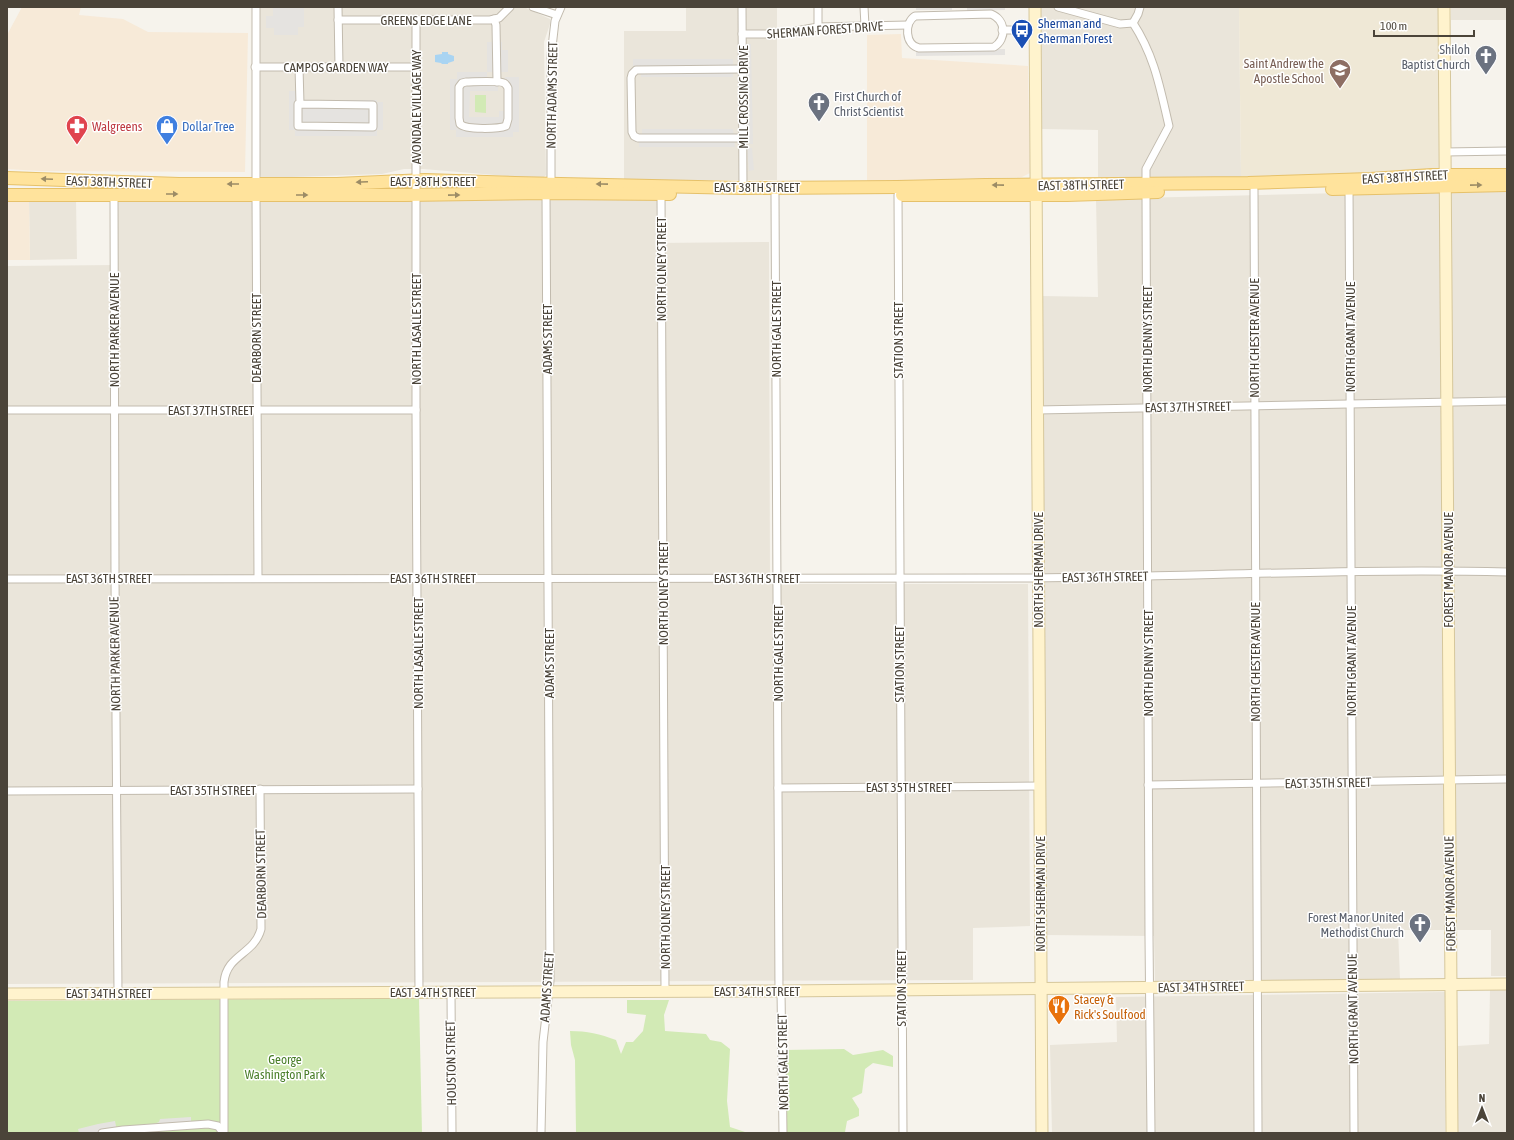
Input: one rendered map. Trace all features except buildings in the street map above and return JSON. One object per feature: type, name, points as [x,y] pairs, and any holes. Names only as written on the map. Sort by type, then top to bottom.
[{"type":"main road","name":"NORTH SHERMAN DRIVE","points":[[1035,7],[1042,1133]]},
{"type":"main road","name":"FOREST MANOR AVENUE","points":[[1444,7],[1452,1133]]},
{"type":"main road","name":"EAST 38TH STREET","points":[[1146,188],[1254,190],[1349,188],[1507,175]]},
{"type":"main road","name":"EAST 38TH STREET","points":[[7,178],[256,190],[415,195],[549,188],[897,187],[990,184],[1037,190]]},
{"type":"main road","name":"EAST 38TH STREET","points":[[7,195],[256,190],[415,180],[661,194],[775,195],[898,195],[1146,188],[1310,181],[1445,180],[1507,185]]},
{"type":"main road","name":"EAST 34TH STREET","points":[[7,994],[780,991],[1507,984]]},
{"type":"street","name":"DEARBORN STREET","points":[[256,7],[258,578]]},
{"type":"street","points":[[338,7],[338,68]]},
{"type":"street","points":[[497,82],[496,25],[494,19],[499,18],[510,7]]},
{"type":"street","points":[[533,7],[557,15]]},
{"type":"street","name":"NORTH ADAMS STREET","points":[[549,188],[551,56],[557,15],[561,7]]},
{"type":"street","name":"MILL CROSSING DRIVE","points":[[742,7],[743,188]]},
{"type":"street","points":[[818,7],[818,28]]},
{"type":"street","points":[[864,7],[865,26]]},
{"type":"street","points":[[959,7],[959,15]]},
{"type":"street","points":[[1058,7],[1120,24],[1133,23],[1140,7]]},
{"type":"street","points":[[991,14],[996,16],[1002,22],[1001,40],[994,47],[919,48],[913,46],[910,42],[908,25],[911,18],[915,16],[959,15],[991,14]]},
{"type":"street","name":"GREENS EDGE LANE","points":[[338,20],[494,19]]},
{"type":"street","name":"AVONDALE VILLAGE WAY","points":[[415,195],[416,20]]},
{"type":"street","name":"NORTH DENNY STREET","points":[[1133,23],[1144,40],[1155,66],[1169,126],[1146,169],[1151,1133]]},
{"type":"street","name":"SHERMAN FOREST DRIVE","points":[[742,34],[779,34],[818,28],[908,25]]},
{"type":"street","points":[[1002,30],[1035,30]]},
{"type":"street","name":"CAMPOS GARDEN WAY","points":[[256,68],[416,68]]},
{"type":"street","points":[[300,68],[300,104],[298,104],[298,126],[373,127],[373,105],[300,104]]},
{"type":"street","points":[[742,69],[639,69],[634,71],[632,78],[632,132],[634,136],[638,138],[743,138]]},
{"type":"street","points":[[466,82],[497,82],[504,83],[508,88],[508,119],[506,126],[499,128],[463,126],[460,124],[458,91],[460,84],[466,82]]},
{"type":"street","points":[[1445,152],[1507,151]]},
{"type":"street","name":"ADAMS STREET","points":[[541,1133],[543,1042],[550,973],[548,579],[549,188]]},
{"type":"street","name":"NORTH GRANT AVENUE","points":[[1349,188],[1354,1133]]},
{"type":"street","name":"NORTH CHESTER AVENUE","points":[[1254,190],[1258,1133]]},
{"type":"street","name":"NORTH PARKER AVENUE","points":[[114,194],[118,993]]},
{"type":"street","name":"NORTH OLNEY STREET","points":[[661,194],[665,991]]},
{"type":"street","name":"NORTH LASALLE STREET","points":[[415,195],[419,992]]},
{"type":"street","name":"NORTH GALE STREET","points":[[775,195],[778,788],[783,1133]]},
{"type":"street","name":"STATION STREET","points":[[898,195],[901,990],[903,1133]]},
{"type":"street","name":"EAST 37TH STREET","points":[[1037,410],[1507,402]]},
{"type":"street","name":"EAST 37TH STREET","points":[[7,410],[416,410]]},
{"type":"street","name":"EAST 36TH STREET","points":[[7,579],[1038,578],[1351,572],[1507,572]]},
{"type":"street","name":"EAST 35TH STREET","points":[[1148,785],[1352,783],[1507,779]]},
{"type":"street","name":"EAST 35TH STREET","points":[[778,788],[1039,786]]},
{"type":"street","name":"DEARBORN STREET","points":[[223,1133],[224,979],[228,967],[234,960],[254,944],[261,929],[260,789]]},
{"type":"street","name":"EAST 35TH STREET","points":[[7,791],[418,789]]},
{"type":"street","name":"HOUSTON STREET","points":[[451,992],[452,1133]]},
{"type":"street","points":[[102,1133],[123,1130],[208,1124],[218,1126],[223,1133]]},
{"type":"shaded area","points":[[22,7],[81,7],[79,15],[123,19],[148,32],[248,33],[245,172],[39,171],[7,169],[7,35]]},
{"type":"shaded area","points":[[259,7],[524,7],[550,19],[550,24],[544,42],[546,175],[542,179],[423,169],[404,169],[382,174],[261,178]]},
{"type":"shaded area","points":[[273,7],[304,7],[304,27],[298,27],[298,35],[274,35],[274,28],[266,28],[266,16],[273,16]]},
{"type":"shaded area","points":[[686,7],[777,7],[777,180],[624,180],[624,31],[686,31]]},
{"type":"shaded area","points":[[916,7],[952,7],[952,10],[916,10]]},
{"type":"shaded area","points":[[967,7],[1005,7],[1005,10],[967,11]]},
{"type":"shaded area","points":[[1040,7],[1239,7],[1241,178],[1098,177],[1098,130],[1042,129]]},
{"type":"shaded area","name":"Saint Andrew the Apostle School","points":[[1239,7],[1440,7],[1442,173],[1241,178]]},
{"type":"shaded area","points":[[1451,7],[1507,7],[1507,20],[1451,20]]},
{"type":"shaded area","points":[[901,34],[902,58],[1028,66],[1030,173],[1022,177],[867,181],[867,35]]},
{"type":"shaded area","points":[[487,42],[502,42],[502,50],[508,50],[508,72],[487,72]]},
{"type":"shaded area","points":[[746,44],[751,44],[753,144],[748,144]]},
{"type":"shaded area","points":[[1005,49],[1005,55],[916,56],[916,50]]},
{"type":"shaded area","points":[[633,59],[733,59],[733,77],[641,77],[641,71],[633,71]]},
{"type":"shaded area","points":[[457,72],[487,72],[487,85],[498,85],[498,91],[470,91],[469,117],[499,117],[499,111],[506,111],[505,77],[519,77],[519,132],[513,132],[513,137],[456,137],[456,130],[450,130],[450,79],[457,79]]},
{"type":"shaded area","points":[[289,91],[303,91],[304,100],[377,100],[377,102],[383,102],[383,130],[377,130],[377,136],[295,136],[295,130],[289,130]]},
{"type":"shaded area","points":[[642,129],[733,129],[735,147],[639,147],[639,134],[642,134]]},
{"type":"shaded area","points":[[747,148],[752,148],[754,170],[749,171]]},
{"type":"shaded area","points":[[1507,189],[1507,976],[1491,976],[1491,930],[1398,930],[1400,979],[1155,983],[1154,936],[1045,935],[1042,296],[1098,297],[1096,199]]},
{"type":"shaded area","points":[[116,195],[657,197],[656,243],[769,242],[770,584],[1028,584],[1030,926],[973,928],[973,980],[7,984],[7,266],[115,265]]},
{"type":"shaded area","points":[[76,200],[77,259],[30,260],[29,201]]},
{"type":"shaded area","points":[[7,201],[29,201],[30,260],[7,260]]},
{"type":"shaded area","points":[[1507,989],[1507,1133],[1457,1133],[1458,1046],[1489,1044],[1490,990]]},
{"type":"shaded area","points":[[1445,992],[1445,1133],[1052,1133],[1050,1045],[1117,1042],[1116,997]]},
{"type":"shaded area","points":[[191,1117],[191,1121],[194,1123],[151,1125],[159,1122],[160,1119]]},
{"type":"shaded area","points":[[115,1121],[117,1131],[102,1133],[79,1133],[78,1129]]},
{"type":"green space","points":[[475,95],[486,95],[486,113],[475,112]]},
{"type":"green space","name":"George Washington Park","points":[[419,998],[422,1133],[7,1133],[7,1001]]},
{"type":"green space","points":[[627,1000],[669,1000],[664,1015],[665,1031],[706,1034],[710,1040],[721,1042],[730,1049],[727,1101],[730,1127],[748,1133],[576,1133],[575,1060],[571,1045],[570,1031],[593,1033],[616,1040],[621,1054],[626,1042],[633,1042],[643,1031],[646,1015],[627,1013]]},
{"type":"green space","points":[[844,1049],[853,1055],[883,1050],[893,1056],[893,1067],[873,1063],[865,1069],[862,1093],[852,1098],[859,1109],[859,1116],[847,1121],[845,1132],[857,1133],[786,1133],[784,1050]]},
{"type":"water","points":[[442,52],[448,52],[448,54],[454,56],[454,61],[448,64],[435,62],[435,55],[442,54]]},
{"type":"place","name":"Sherman and Sherman Forest","points":[[1022,50]]},
{"type":"place","name":"Shiloh Baptist Church","points":[[1486,76]]},
{"type":"place","name":"Saint Andrew the Apostle School","points":[[1340,90]]},
{"type":"place","name":"First Church of Christ Scientist","points":[[819,122]]},
{"type":"place","name":"Walgreens","points":[[77,146]]},
{"type":"place","name":"Dollar Tree","points":[[167,146]]},
{"type":"place","name":"Forest Manor United Methodist Church","points":[[1420,944]]},
{"type":"place","name":"Stacey & Rick's Soulfood","points":[[1059,1026]]}]
